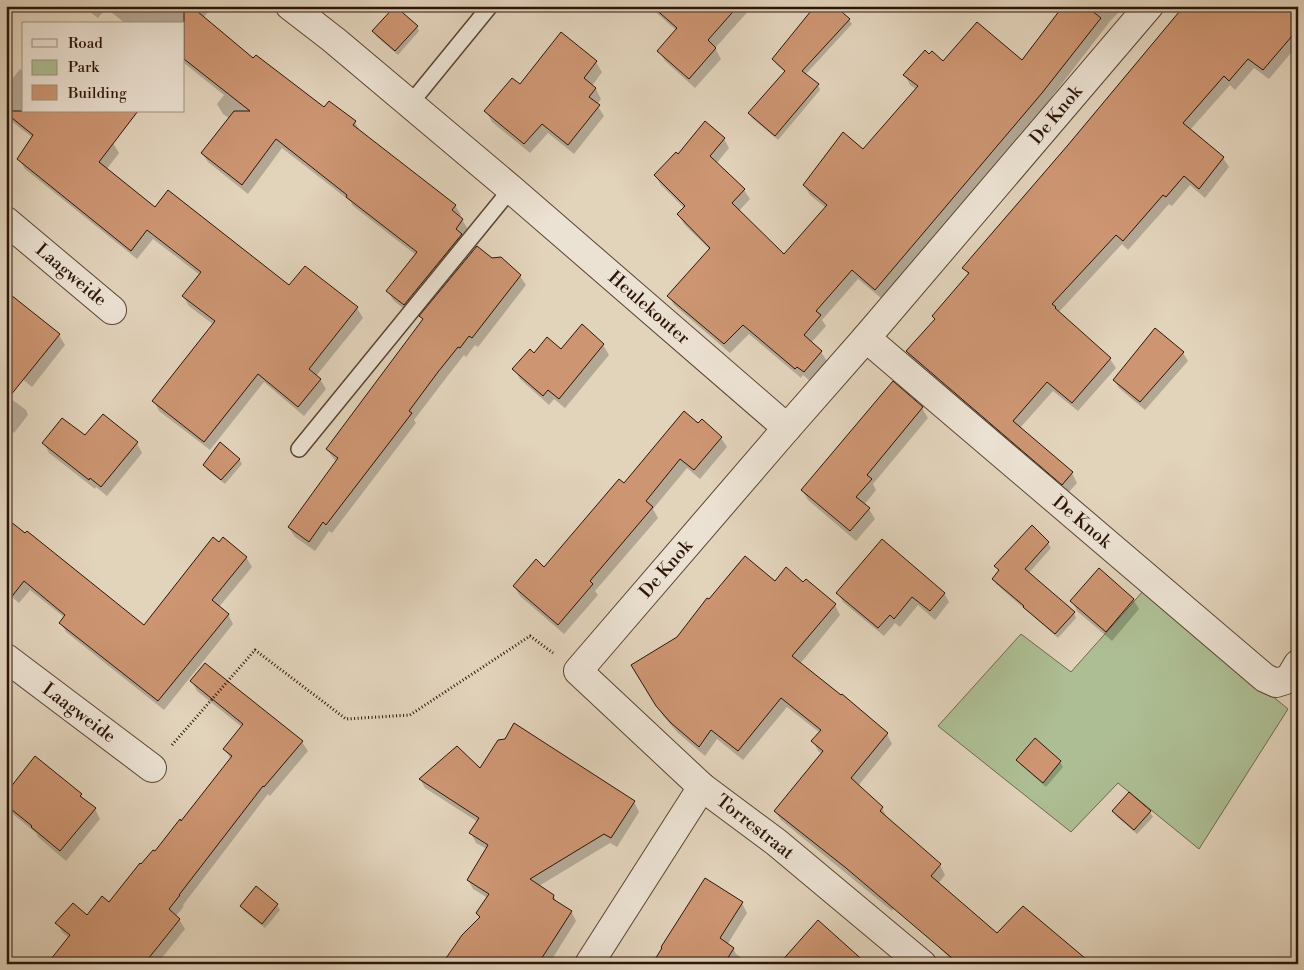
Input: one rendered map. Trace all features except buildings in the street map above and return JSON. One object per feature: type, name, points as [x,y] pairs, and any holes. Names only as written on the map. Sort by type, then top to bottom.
[{"type":"street","name":"Heulekouter","points":[[290,6],[334,40],[511,189],[787,428]]},
{"type":"street","name":"De Knok","points":[[578,671],[866,338],[1148,6]]},
{"type":"street","name":"Laagweide","points":[[6,221],[112,310]]},
{"type":"street","name":"De Knok","points":[[866,338],[1265,678],[1276,683],[1289,679],[1298,664]]},
{"type":"street","name":"Laagweide","points":[[6,658],[152,768]]},
{"type":"street","points":[[578,671],[702,786]]},
{"type":"street","name":"Torrestraat","points":[[589,964],[702,786],[776,842],[922,964]]},
{"type":"lane","points":[[410,104],[490,6]]},
{"type":"lane","points":[[299,449],[511,189]]},
{"type":"path","points":[[152,768],[255,650],[346,719],[410,715],[530,636],[578,671]]},
{"type":"green space","points":[[1144,590],[1288,709],[1199,849],[1118,783],[1071,832],[938,726],[1021,634],[1071,672]]}]
